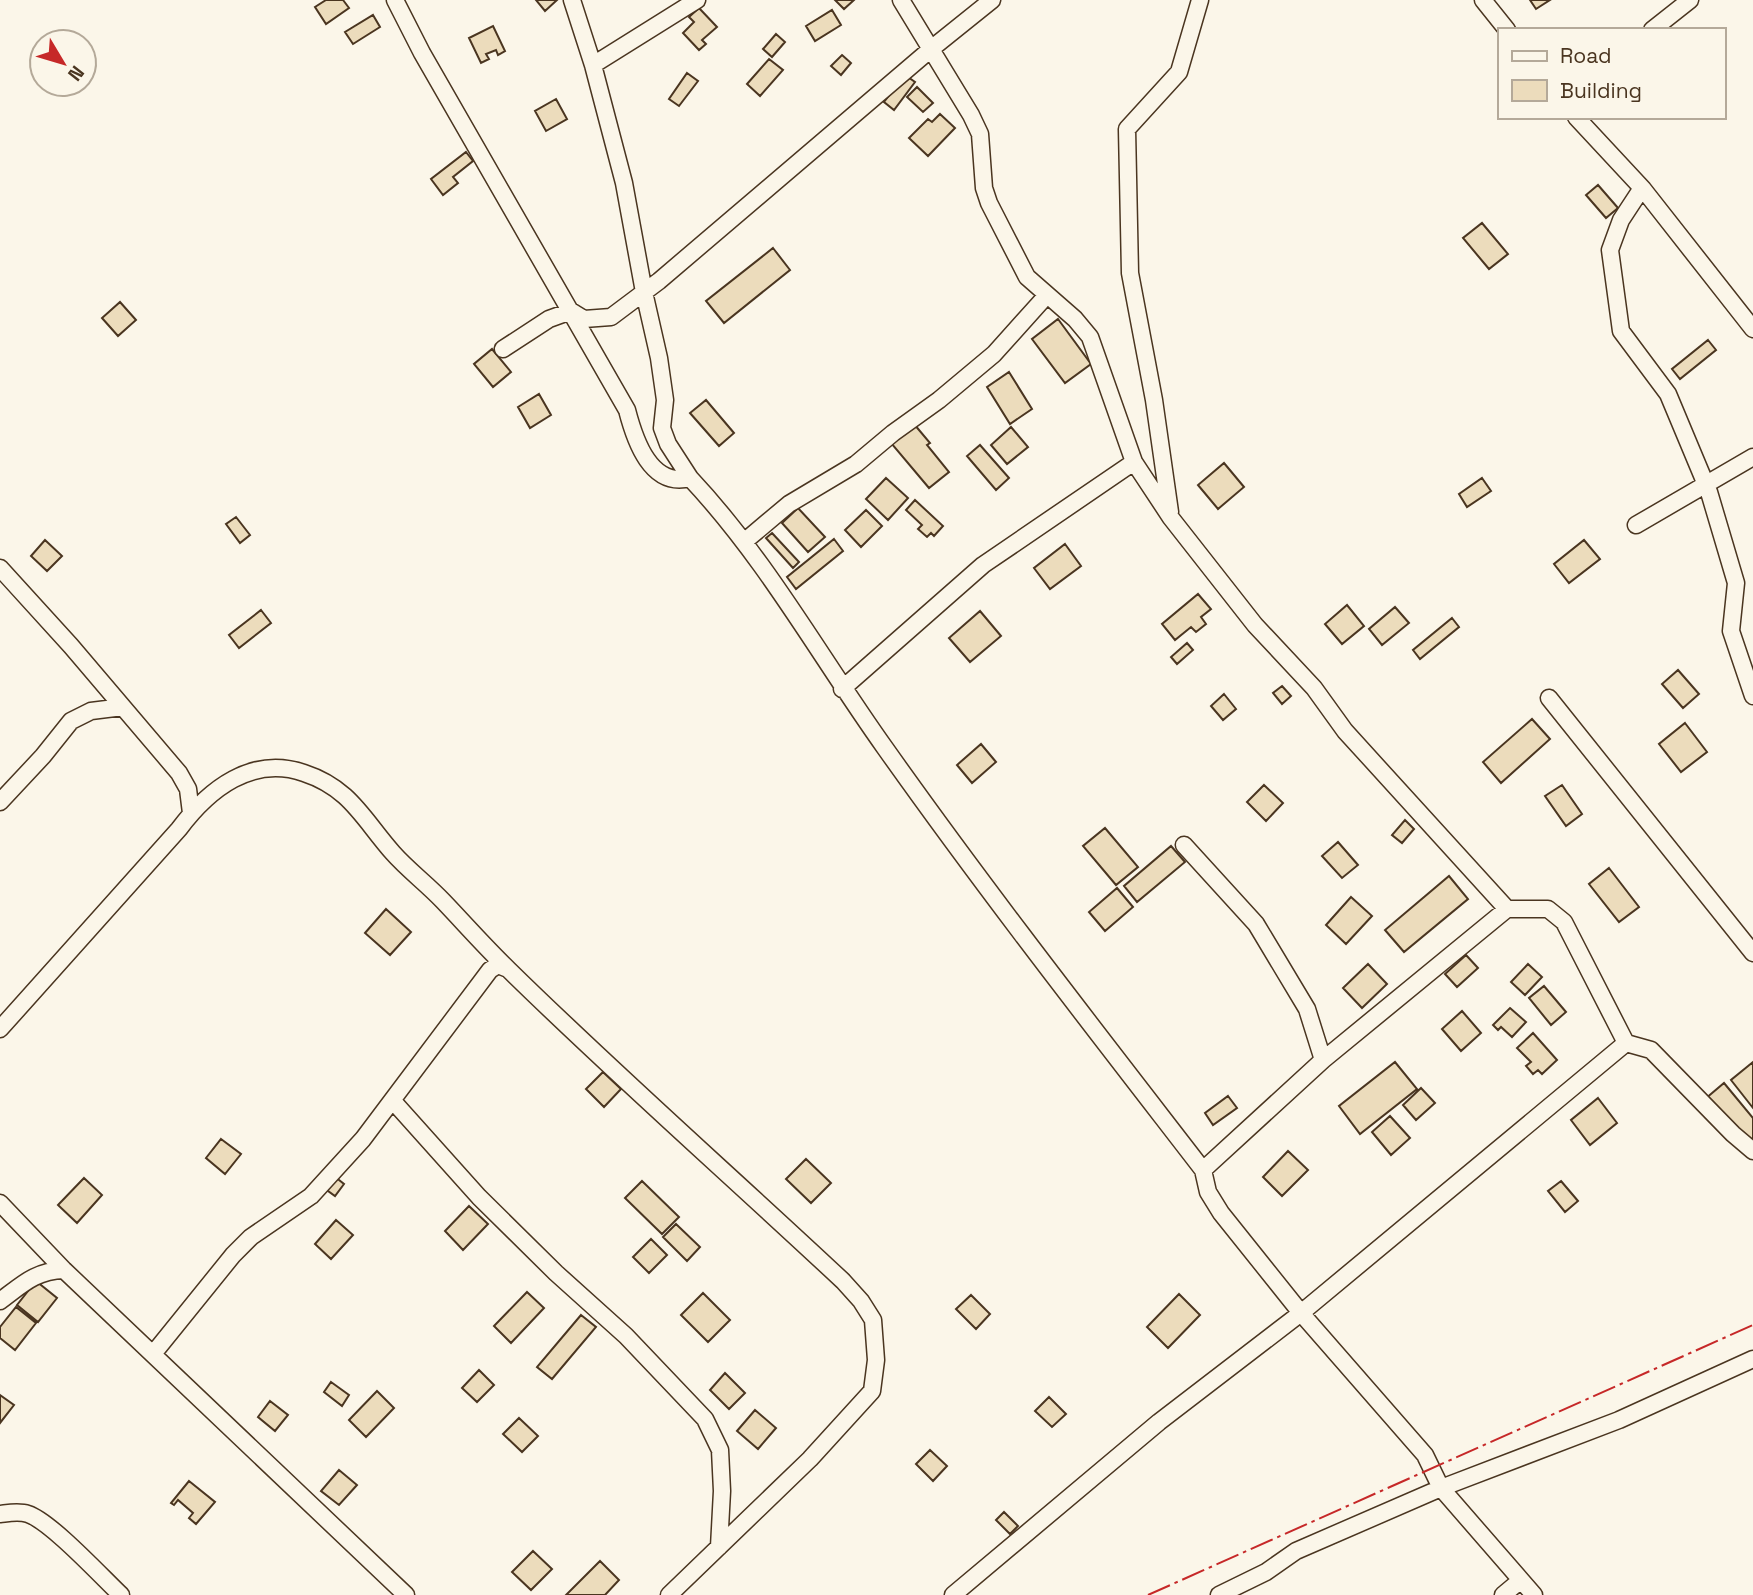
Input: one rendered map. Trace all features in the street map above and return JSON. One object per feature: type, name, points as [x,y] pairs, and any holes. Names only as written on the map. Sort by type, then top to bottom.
[{"type":"street","points":[[394,0],[627,410],[634,438],[657,472],[669,480],[690,478]]},
{"type":"street","points":[[572,0],[593,65],[624,183],[644,292],[660,358],[665,400],[662,428],[668,443],[690,478],[745,541],[818,646],[842,689],[972,871],[1203,1170],[1208,1192],[1222,1213],[1301,1313],[1425,1455],[1441,1488],[1534,1595]]},
{"type":"street","points":[[593,65],[697,0]]},
{"type":"street","points":[[901,0],[980,134],[984,188],[1027,277],[1076,319],[1090,337],[1134,462],[1171,518],[1255,625],[1314,688],[1345,731],[1507,909]]},
{"type":"street","points":[[571,311],[584,319],[611,317],[992,0]]},
{"type":"street","points":[[1171,518],[1154,400],[1130,273],[1127,129],[1179,72],[1200,0]]},
{"type":"street","points":[[1483,0],[1505,28]]},
{"type":"street","points":[[1655,28],[1690,0]]},
{"type":"street","points":[[1578,119],[1642,188],[1753,329]]},
{"type":"street","points":[[1642,188],[1620,220],[1610,250],[1621,331],[1668,394],[1706,484],[1736,583],[1731,631],[1753,696]]},
{"type":"street","points":[[745,541],[789,505],[856,464],[939,400],[994,354],[1047,295]]},
{"type":"street","points":[[503,349],[549,319],[571,311]]},
{"type":"street","points":[[1636,525],[1753,457]]},
{"type":"street","points":[[842,689],[983,565],[1134,462]]},
{"type":"street","points":[[0,568],[71,646],[178,774],[188,789],[191,813]]},
{"type":"street","points":[[1549,698],[1753,953]]},
{"type":"street","points":[[0,802],[71,721],[91,711],[123,707]]},
{"type":"street","points":[[0,1029],[191,813],[235,776],[275,766],[304,773],[338,788],[393,854],[508,969],[833,1272],[861,1301],[873,1320],[876,1360],[872,1391],[810,1459],[669,1595]]},
{"type":"street","points":[[1184,845],[1256,924],[1307,1009],[1324,1060]]},
{"type":"street","points":[[1203,1170],[1324,1060],[1507,909],[1548,909],[1564,922],[1626,1043],[1651,1050],[1753,1151]]},
{"type":"street","points":[[153,1354],[233,1255],[251,1237],[311,1196],[363,1139],[490,970],[498,965],[508,969]]},
{"type":"street","points":[[953,1595],[1159,1422],[1301,1313],[1626,1043]]},
{"type":"street","points":[[393,1101],[479,1197],[556,1273],[626,1336],[705,1419],[720,1450],[722,1491],[719,1547]]},
{"type":"street","points":[[0,1203],[64,1269],[406,1595]]},
{"type":"street","points":[[0,1301],[37,1274],[64,1269]]},
{"type":"street","points":[[1219,1595],[1266,1572],[1296,1551],[1441,1488],[1619,1420],[1753,1359]]},
{"type":"street","points":[[0,1514],[30,1514],[47,1525],[121,1595]]},
{"type":"street","points":[[1503,1595],[1521,1580]]},
{"type":"building","points":[[326,0],[343,0],[349,8],[326,24],[315,7]]},
{"type":"building","points":[[536,0],[557,0],[545,11]]},
{"type":"building","points":[[835,0],[854,0],[844,9]]},
{"type":"building","points":[[1530,0],[1550,0],[1536,9]]},
{"type":"building","points":[[699,8],[717,27],[702,40],[706,44],[699,50],[683,33],[694,22],[689,17]]},
{"type":"building","points":[[832,10],[841,25],[815,41],[806,26]]},
{"type":"building","points":[[373,15],[380,27],[353,44],[345,32]]},
{"type":"building","points":[[493,26],[505,51],[498,55],[496,50],[486,54],[489,59],[481,63],[469,38]]},
{"type":"building","points":[[776,34],[785,42],[772,57],[763,49]]},
{"type":"building","points":[[842,55],[851,63],[841,75],[831,66]]},
{"type":"building","points":[[769,59],[783,70],[760,96],[747,84]]},
{"type":"building","points":[[687,73],[698,81],[679,106],[669,99]]},
{"type":"building","points":[[905,75],[915,82],[894,110],[884,102]]},
{"type":"building","points":[[917,87],[933,103],[923,112],[907,97]]},
{"type":"building","points":[[556,99],[567,119],[546,131],[535,111]]},
{"type":"building","points":[[940,114],[955,128],[928,156],[909,138],[928,119],[932,122]]},
{"type":"building","points":[[466,152],[473,161],[453,177],[458,183],[443,195],[431,179]]},
{"type":"building","points":[[1598,185],[1618,208],[1606,218],[1586,195]]},
{"type":"building","points":[[1482,223],[1508,254],[1489,269],[1463,238]]},
{"type":"building","points":[[773,248],[790,270],[724,323],[706,301]]},
{"type":"building","points":[[120,302],[136,320],[118,336],[102,318]]},
{"type":"building","points":[[1058,319],[1091,364],[1065,383],[1032,339]]},
{"type":"building","points":[[1708,340],[1716,350],[1680,379],[1672,369]]},
{"type":"building","points":[[492,349],[511,372],[493,387],[474,364]]},
{"type":"building","points":[[1009,372],[1032,409],[1010,424],[987,387]]},
{"type":"building","points":[[539,394],[551,415],[530,428],[518,407]]},
{"type":"building","points":[[706,400],[734,433],[719,446],[690,413]]},
{"type":"building","points":[[914,424],[949,472],[929,488],[891,443]]},
{"type":"building","points":[[1011,427],[1028,447],[1007,464],[991,445]]},
{"type":"building","points":[[980,445],[1009,478],[996,490],[967,456]]},
{"type":"building","points":[[1224,463],[1244,487],[1218,509],[1198,485]]},
{"type":"building","points":[[886,478],[908,498],[888,520],[866,499]]},
{"type":"building","points":[[1482,478],[1491,491],[1467,507],[1459,494]]},
{"type":"building","points":[[915,500],[943,526],[934,536],[931,533],[927,537],[918,529],[922,525],[906,510]]},
{"type":"building","points":[[798,508],[825,537],[808,552],[782,523]]},
{"type":"building","points":[[866,510],[882,526],[861,547],[845,530]]},
{"type":"building","points":[[236,517],[250,535],[240,543],[226,524]]},
{"type":"building","points":[[772,533],[799,562],[793,568],[766,538]]},
{"type":"building","points":[[834,539],[843,551],[796,589],[787,577]]},
{"type":"building","points":[[45,540],[62,556],[47,571],[31,556]]},
{"type":"building","points":[[1584,540],[1600,559],[1569,583],[1554,564]]},
{"type":"building","points":[[1065,544],[1081,566],[1050,589],[1034,568]]},
{"type":"building","points":[[1198,594],[1211,609],[1201,617],[1206,624],[1196,632],[1191,627],[1175,640],[1162,624]]},
{"type":"building","points":[[1347,605],[1364,626],[1342,644],[1325,624]]},
{"type":"building","points":[[1395,607],[1409,623],[1382,645],[1369,629]]},
{"type":"building","points":[[261,610],[271,623],[239,648],[229,635]]},
{"type":"building","points":[[980,611],[1001,636],[970,662],[949,638]]},
{"type":"building","points":[[1452,618],[1459,627],[1420,659],[1413,650]]},
{"type":"building","points":[[1187,643],[1193,650],[1177,664],[1171,657]]},
{"type":"building","points":[[1678,670],[1699,694],[1683,708],[1662,684]]},
{"type":"building","points":[[1282,686],[1291,696],[1282,704],[1273,693]]},
{"type":"building","points":[[1224,694],[1236,709],[1223,720],[1211,706]]},
{"type":"building","points":[[1532,719],[1550,739],[1501,783],[1483,762]]},
{"type":"building","points":[[1685,723],[1707,752],[1681,772],[1659,744]]},
{"type":"building","points":[[981,744],[996,762],[972,783],[957,765]]},
{"type":"building","points":[[1264,785],[1283,803],[1266,821],[1247,802]]},
{"type":"building","points":[[1562,785],[1582,814],[1566,826],[1545,796]]},
{"type":"building","points":[[1405,820],[1414,829],[1402,843],[1392,835]]},
{"type":"building","points":[[1105,828],[1138,867],[1116,885],[1083,846]]},
{"type":"building","points":[[1338,842],[1358,865],[1342,878],[1322,856]]},
{"type":"building","points":[[1171,846],[1185,862],[1137,902],[1124,886]]},
{"type":"building","points":[[1609,868],[1639,907],[1619,922],[1589,884]]},
{"type":"building","points":[[1449,876],[1468,899],[1404,952],[1385,930]]},
{"type":"building","points":[[1117,888],[1133,907],[1105,931],[1089,912]]},
{"type":"building","points":[[1351,897],[1372,916],[1346,944],[1326,925]]},
{"type":"building","points":[[386,909],[411,932],[390,955],[365,933]]},
{"type":"building","points":[[1466,955],[1478,968],[1457,987],[1445,974]]},
{"type":"building","points":[[1368,964],[1387,984],[1362,1008],[1343,988]]},
{"type":"building","points":[[1528,964],[1542,977],[1525,995],[1511,982]]},
{"type":"building","points":[[1544,986],[1566,1012],[1551,1025],[1529,998]]},
{"type":"building","points":[[1510,1008],[1526,1022],[1512,1037],[1501,1027],[1498,1030],[1493,1025]]},
{"type":"building","points":[[1462,1011],[1481,1033],[1461,1051],[1442,1029]]},
{"type":"building","points":[[1533,1033],[1557,1060],[1542,1074],[1538,1070],[1533,1074],[1526,1066],[1531,1062],[1517,1048]]},
{"type":"building","points":[[1395,1062],[1417,1089],[1360,1134],[1339,1106]]},
{"type":"building","points":[[1753,1062],[1753,1108],[1731,1080]]},
{"type":"building","points":[[603,1072],[621,1089],[604,1107],[586,1089]]},
{"type":"building","points":[[1724,1083],[1753,1118],[1753,1148],[1705,1099]]},
{"type":"building","points":[[1421,1088],[1435,1103],[1416,1120],[1403,1105]]},
{"type":"building","points":[[1228,1096],[1237,1108],[1213,1125],[1205,1113]]},
{"type":"building","points":[[1598,1098],[1617,1123],[1590,1145],[1571,1120]]},
{"type":"building","points":[[1390,1116],[1410,1138],[1391,1155],[1372,1132]]},
{"type":"building","points":[[221,1139],[241,1154],[225,1174],[206,1158]]},
{"type":"building","points":[[1288,1151],[1308,1170],[1282,1196],[1263,1177]]},
{"type":"building","points":[[806,1159],[831,1183],[811,1203],[786,1179]]},
{"type":"building","points":[[334,1176],[344,1184],[335,1196],[324,1188]]},
{"type":"building","points":[[84,1178],[102,1195],[77,1223],[58,1205]]},
{"type":"building","points":[[642,1181],[679,1217],[662,1234],[625,1198]]},
{"type":"building","points":[[1561,1181],[1578,1201],[1565,1212],[1548,1191]]},
{"type":"building","points":[[469,1206],[488,1224],[463,1250],[445,1231]]},
{"type":"building","points":[[336,1220],[353,1235],[331,1259],[315,1244]]},
{"type":"building","points":[[676,1224],[700,1247],[687,1261],[663,1237]]},
{"type":"building","points":[[651,1239],[667,1255],[649,1273],[633,1257]]},
{"type":"building","points":[[36,1281],[57,1298],[38,1322],[17,1305]]},
{"type":"building","points":[[527,1292],[544,1308],[511,1343],[494,1326]]},
{"type":"building","points":[[703,1293],[730,1320],[708,1342],[681,1315]]},
{"type":"building","points":[[1179,1294],[1200,1315],[1168,1348],[1147,1327]]},
{"type":"building","points":[[971,1295],[990,1314],[976,1329],[956,1309]]},
{"type":"building","points":[[16,1307],[36,1323],[15,1350],[0,1338],[0,1327]]},
{"type":"building","points":[[581,1315],[596,1327],[552,1379],[537,1367]]},
{"type":"building","points":[[479,1370],[494,1385],[477,1402],[462,1388]]},
{"type":"building","points":[[725,1373],[745,1393],[729,1409],[710,1390]]},
{"type":"building","points":[[331,1382],[349,1395],[342,1406],[324,1392]]},
{"type":"building","points":[[377,1391],[394,1408],[366,1437],[349,1420]]},
{"type":"building","points":[[0,1395],[14,1405],[0,1423]]},
{"type":"building","points":[[1049,1397],[1066,1414],[1052,1427],[1035,1411]]},
{"type":"building","points":[[270,1401],[288,1415],[275,1431],[258,1417]]},
{"type":"building","points":[[755,1410],[776,1428],[758,1449],[737,1431]]},
{"type":"building","points":[[519,1418],[538,1436],[522,1452],[503,1434]]},
{"type":"building","points":[[930,1450],[947,1466],[933,1481],[916,1464]]},
{"type":"building","points":[[339,1470],[357,1485],[339,1505],[321,1491]]},
{"type":"building","points":[[189,1481],[215,1502],[196,1524],[189,1518],[193,1513],[178,1500],[174,1505],[171,1503]]},
{"type":"building","points":[[1004,1512],[1018,1526],[1010,1534],[996,1520]]},
{"type":"building","points":[[533,1551],[552,1569],[531,1590],[512,1572]]},
{"type":"building","points":[[600,1561],[619,1580],[605,1595],[566,1595]]},
{"type":"power","points":[[1148,1595],[1753,1325]]}]
